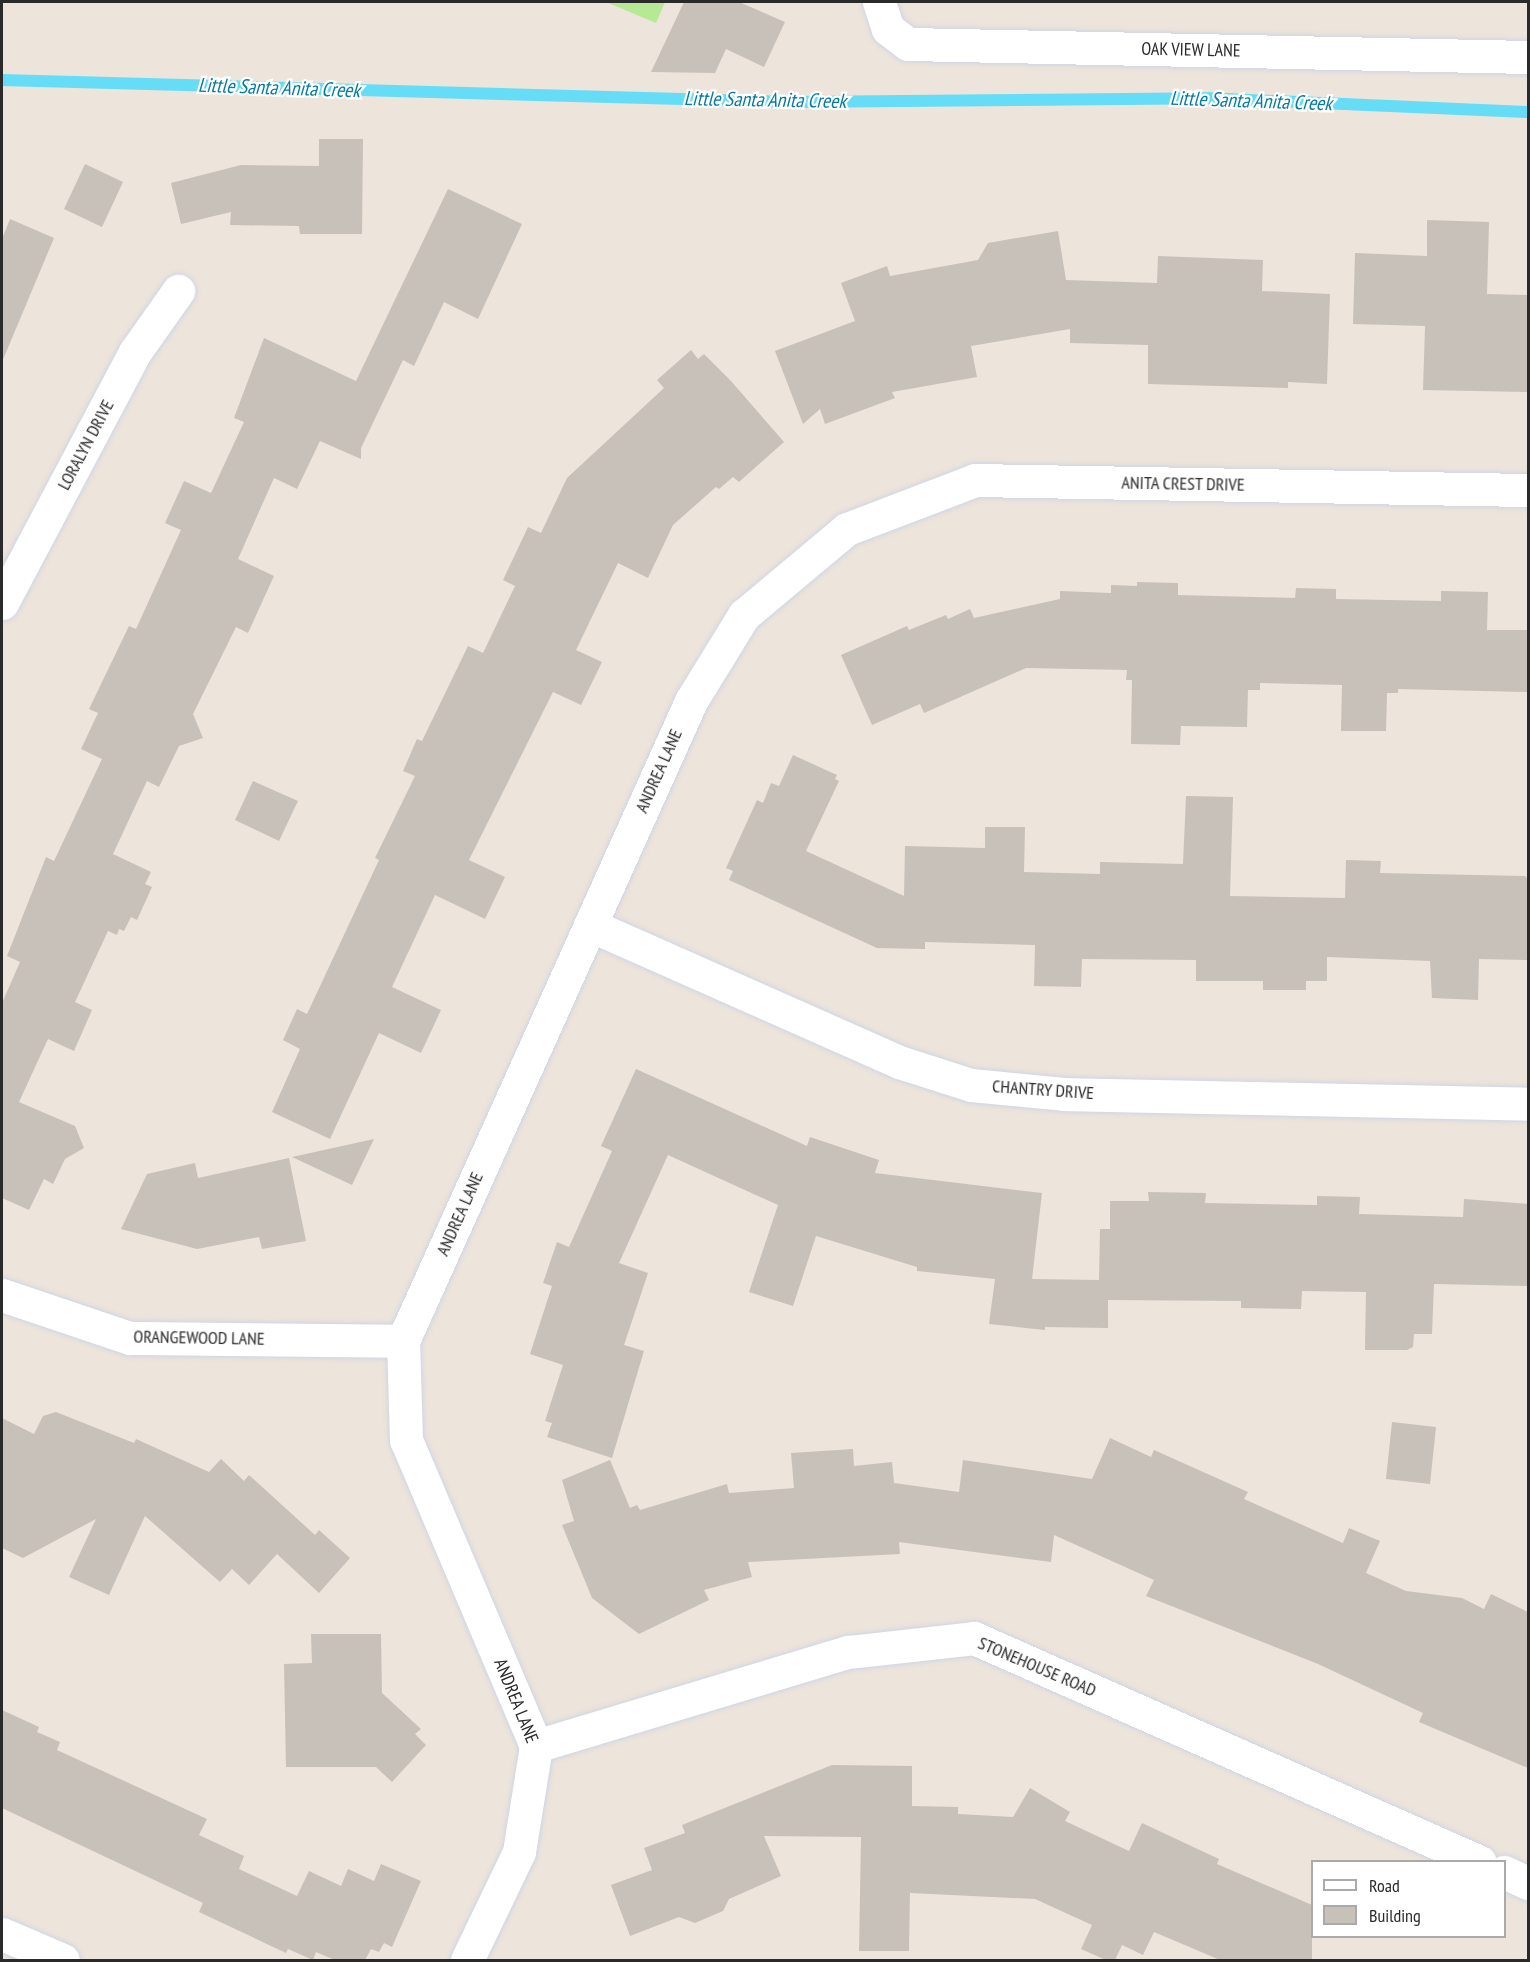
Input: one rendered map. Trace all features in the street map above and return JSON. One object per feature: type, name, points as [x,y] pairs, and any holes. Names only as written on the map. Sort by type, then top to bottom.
[{"type":"street","name":"OAK VIEW LANE","points":[[879,2],[888,29],[908,44],[1528,57]]},
{"type":"street","name":"LORALYN DRIVE","points":[[2,603],[135,352],[178,291]]},
{"type":"street","name":"ANITA CREST DRIVE","points":[[847,528],[975,480],[1528,490]]},
{"type":"street","name":"ANDREA LANE","points":[[467,1960],[519,1852],[536,1746],[406,1440],[403,1341],[691,701],[744,615],[847,528]]},
{"type":"street","name":"CHANTRY DRIVE","points":[[590,925],[899,1062],[971,1084],[1064,1094],[1528,1104]]},
{"type":"street","name":"ORANGEWOOD LANE","points":[[2,1296],[130,1338],[403,1341]]},
{"type":"street","name":"STONEHOUSE ROAD","points":[[536,1746],[848,1652],[974,1638],[1475,1860]]},
{"type":"street","points":[[1506,1873],[1528,1883]]},
{"type":"street","points":[[2,1934],[63,1960]]},
{"type":"green space","points":[[606,2],[665,2],[656,23]]},
{"type":"building","points":[[684,2],[739,2],[785,22],[764,67],[726,49],[715,73],[651,72]]},
{"type":"building","points":[[319,139],[363,139],[362,234],[300,234],[299,226],[230,225],[231,212],[181,224],[171,183],[241,165],[319,166]]},
{"type":"building","points":[[85,164],[123,182],[102,227],[64,209]]},
{"type":"building","points":[[448,189],[522,224],[478,319],[444,302],[414,366],[403,360],[361,448],[361,459],[320,441],[297,489],[274,478],[238,559],[274,576],[248,633],[236,627],[193,714],[203,738],[179,746],[159,787],[147,781],[113,854],[151,872],[145,884],[152,887],[137,920],[131,917],[124,931],[119,929],[117,935],[108,931],[75,1002],[92,1010],[74,1051],[48,1039],[19,1102],[75,1126],[84,1148],[65,1159],[53,1184],[44,1179],[29,1210],[2,1198],[2,1003],[20,962],[7,956],[46,857],[54,861],[102,759],[81,749],[98,713],[89,709],[129,626],[136,629],[181,530],[165,523],[184,481],[211,493],[244,422],[234,418],[264,338],[356,381]]},
{"type":"building","points":[[10,219],[54,238],[2,362],[2,239]]},
{"type":"building","points":[[1427,220],[1489,222],[1487,294],[1528,295],[1528,392],[1423,390],[1425,326],[1353,324],[1355,253],[1427,256]]},
{"type":"building","points":[[1058,231],[1066,280],[1157,283],[1158,256],[1263,260],[1262,291],[1330,294],[1327,384],[1288,382],[1288,388],[1148,384],[1148,345],[1070,343],[1070,329],[971,346],[977,377],[892,392],[895,398],[825,424],[820,409],[803,424],[775,351],[855,321],[841,283],[887,266],[890,276],[978,260],[988,243]]},
{"type":"building","points":[[691,350],[698,359],[704,354],[731,381],[784,442],[739,482],[733,477],[719,489],[716,487],[673,525],[648,578],[618,563],[576,650],[602,662],[581,705],[553,692],[469,860],[505,877],[485,919],[435,895],[392,987],[441,1010],[421,1053],[379,1033],[330,1139],[272,1112],[300,1049],[283,1040],[297,1009],[307,1014],[379,860],[375,858],[415,776],[403,771],[417,739],[422,741],[468,646],[483,653],[515,586],[503,580],[528,527],[541,533],[567,478],[664,388],[657,380]]},
{"type":"building","points":[[1137,582],[1178,583],[1178,595],[1295,598],[1296,588],[1336,589],[1336,599],[1441,601],[1441,591],[1488,592],[1487,630],[1528,630],[1528,692],[1398,689],[1398,693],[1387,693],[1386,731],[1341,731],[1342,685],[1260,683],[1260,690],[1248,690],[1247,727],[1181,726],[1180,745],[1131,744],[1132,680],[1126,680],[1127,670],[1026,668],[924,713],[920,704],[872,725],[841,655],[907,626],[909,630],[946,615],[948,619],[970,609],[974,618],[1060,599],[1060,591],[1111,593],[1111,585],[1137,586]]},
{"type":"building","points":[[793,755],[837,775],[835,779],[839,781],[806,851],[904,896],[905,846],[985,848],[985,827],[1025,827],[1024,872],[1100,874],[1100,862],[1183,864],[1186,796],[1233,797],[1230,896],[1345,898],[1346,860],[1381,861],[1380,873],[1525,876],[1528,879],[1528,960],[1479,959],[1478,1000],[1432,998],[1430,961],[1327,957],[1327,981],[1306,981],[1306,990],[1263,990],[1263,981],[1196,981],[1196,960],[1082,959],[1081,987],[1034,986],[1035,945],[925,942],[925,949],[877,948],[729,880],[733,871],[726,868],[757,800],[763,803],[771,783],[779,786]]},
{"type":"building","points":[[253,781],[298,801],[279,841],[235,820]]},
{"type":"building","points":[[636,1069],[807,1146],[810,1137],[879,1160],[875,1173],[1042,1193],[1032,1279],[1099,1280],[1100,1229],[1110,1229],[1110,1201],[1149,1201],[1148,1192],[1206,1193],[1205,1203],[1317,1205],[1317,1196],[1360,1197],[1359,1214],[1463,1217],[1464,1199],[1528,1204],[1528,1286],[1434,1284],[1432,1334],[1414,1334],[1413,1347],[1407,1350],[1365,1350],[1366,1292],[1302,1291],[1301,1309],[1241,1308],[1241,1301],[1108,1300],[1108,1328],[1045,1327],[1045,1330],[989,1324],[995,1279],[917,1271],[917,1267],[816,1236],[793,1306],[749,1292],[778,1205],[668,1155],[619,1263],[648,1273],[624,1345],[644,1351],[612,1458],[547,1437],[552,1423],[545,1421],[563,1365],[530,1354],[552,1286],[543,1283],[557,1242],[569,1247],[612,1151],[601,1146]]},
{"type":"building","points":[[374,1139],[352,1185],[292,1157]]},
{"type":"building","points":[[289,1158],[306,1241],[262,1249],[259,1237],[197,1249],[121,1229],[147,1174],[195,1163],[198,1178]]},
{"type":"building","points":[[56,1412],[134,1443],[136,1439],[209,1472],[221,1459],[244,1481],[249,1475],[315,1535],[319,1530],[350,1558],[319,1593],[277,1554],[249,1585],[232,1569],[220,1582],[145,1516],[109,1595],[69,1577],[96,1519],[23,1558],[2,1548],[2,1418],[34,1434],[43,1416]]},
{"type":"building","points":[[1392,1422],[1436,1427],[1430,1484],[1386,1479]]},
{"type":"building","points":[[1110,1438],[1151,1457],[1154,1450],[1248,1492],[1244,1499],[1343,1543],[1349,1528],[1380,1541],[1366,1573],[1406,1591],[1462,1598],[1484,1609],[1491,1594],[1528,1612],[1528,1768],[1419,1722],[1423,1713],[1318,1664],[1146,1596],[1154,1580],[1054,1535],[1051,1562],[899,1542],[900,1554],[748,1562],[752,1577],[704,1590],[709,1600],[639,1634],[592,1598],[562,1525],[574,1521],[562,1480],[610,1460],[630,1508],[637,1505],[640,1510],[727,1484],[729,1493],[794,1488],[791,1453],[853,1449],[854,1466],[892,1462],[894,1483],[959,1492],[963,1460],[1092,1479]]},
{"type":"building","points":[[311,1634],[381,1634],[382,1693],[421,1729],[415,1734],[426,1745],[392,1782],[376,1767],[286,1767],[284,1664],[312,1663]]},
{"type":"building","points":[[2,1710],[39,1727],[37,1732],[60,1742],[57,1750],[207,1819],[199,1835],[244,1856],[239,1869],[297,1896],[309,1871],[341,1886],[348,1869],[374,1881],[381,1864],[421,1881],[392,1947],[384,1943],[379,1952],[371,1949],[365,1960],[335,1960],[316,1952],[313,1960],[288,1949],[286,1953],[199,1912],[203,1903],[2,1808]]},
{"type":"building","points":[[832,1765],[912,1766],[912,1806],[958,1807],[958,1814],[1013,1817],[1030,1788],[1070,1812],[1065,1821],[1129,1851],[1142,1823],[1219,1859],[1217,1864],[1311,1905],[1312,1960],[1220,1960],[1154,1932],[1143,1955],[1122,1945],[1115,1960],[1106,1960],[1081,1949],[1092,1925],[1035,1899],[910,1893],[909,1951],[859,1951],[861,1837],[764,1836],[781,1876],[729,1899],[723,1911],[695,1923],[679,1917],[630,1936],[611,1885],[652,1870],[644,1848],[685,1833],[682,1825]]},
{"type":"waterway","name":"Little Santa Anita Creek","points":[[2,80],[789,102],[1206,98],[1528,112]]}]
